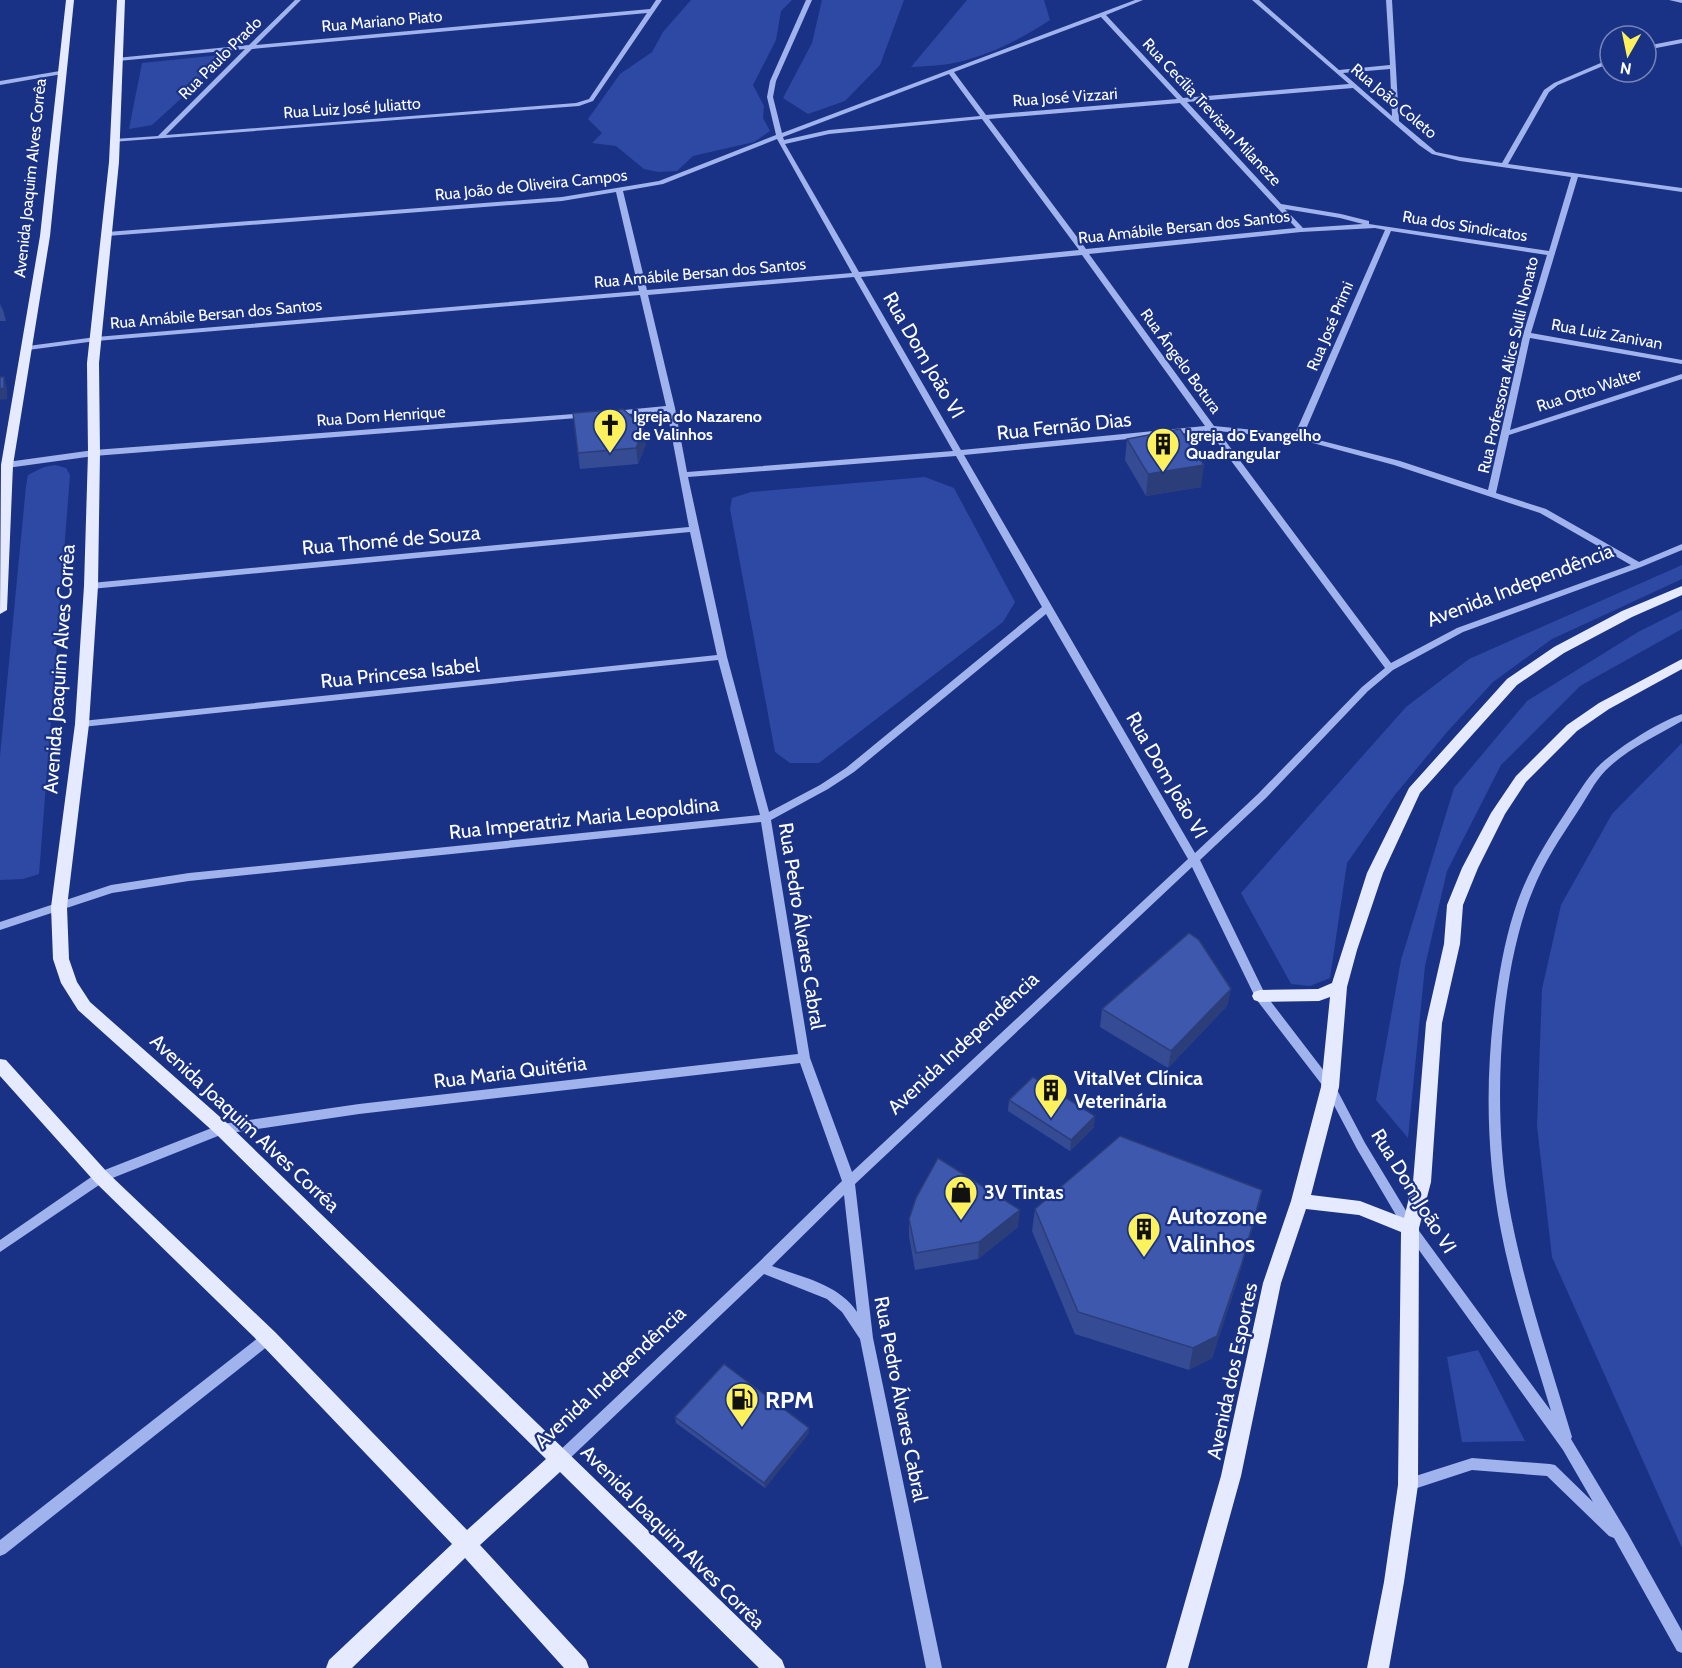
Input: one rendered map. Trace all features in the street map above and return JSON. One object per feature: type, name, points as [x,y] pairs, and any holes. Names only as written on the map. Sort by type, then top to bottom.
[{"type":"main road","name":"Avenida Joaquim Alves Corrêa","points":[[0,610],[7,465],[45,236],[60,73],[70,0]]},
{"type":"main road","name":"Avenida Joaquim Alves Corrêa","points":[[121,0],[107,234],[93,363],[94,453],[91,586],[82,724],[58,906],[61,958],[69,983],[84,1006],[222,1129],[774,1668]]},
{"type":"main road","name":"Avenida dos Esportes","points":[[1177,1668],[1231,1476],[1272,1283],[1300,1201],[1330,1087],[1339,987],[1374,873],[1414,791],[1512,682],[1559,650],[1627,614],[1682,590]]},
{"type":"main road","points":[[1378,1668],[1394,1582],[1408,1485],[1410,1228],[1422,1182],[1434,1023],[1452,944],[1455,905],[1470,868],[1498,813],[1521,778],[1572,728],[1604,706],[1682,663]]},
{"type":"main road","points":[[1260,996],[1319,996],[1339,987]]},
{"type":"main road","points":[[0,1065],[101,1178],[268,1338],[466,1544],[578,1668]]},
{"type":"main road","points":[[1300,1201],[1360,1208],[1410,1228]]},
{"type":"main road","name":"Avenida Independência","points":[[337,1668],[466,1544],[561,1458]]},
{"type":"street","name":"Rua Paulo Prado","points":[[161,136],[298,0]]},
{"type":"street","points":[[650,11],[659,0]]},
{"type":"street","name":"Rua Dom João VI","points":[[809,0],[773,81],[770,97],[780,140],[1047,608],[1194,860],[1260,996],[1330,1087],[1361,1146],[1410,1228],[1568,1446],[1682,1646]]},
{"type":"street","name":"Rua João de Oliveira Campos","points":[[107,234],[562,199],[661,183],[780,140],[950,71],[1140,0]]},
{"type":"street","name":"Rua João Coleto","points":[[1256,0],[1420,144],[1434,153],[1460,159],[1682,190]]},
{"type":"street","points":[[1389,0],[1396,121]]},
{"type":"street","points":[[1672,0],[1682,0]]},
{"type":"street","name":"Rua Mariano Piato","points":[[118,59],[650,11]]},
{"type":"street","name":"Rua Luiz José Juliatto","points":[[114,141],[577,105],[591,100],[650,11]]},
{"type":"street","name":"Rua Cecília Trevisan Milaneze","points":[[1102,14],[1282,206],[1301,230]]},
{"type":"street","points":[[1658,46],[1682,41]]},
{"type":"street","points":[[1504,165],[1546,91],[1556,84],[1598,66]]},
{"type":"street","points":[[1338,72],[1393,68]]},
{"type":"street","name":"Rua Ângelo Botura","points":[[950,71],[1390,668]]},
{"type":"street","points":[[0,83],[60,73]]},
{"type":"street","name":"Rua José Vizzari","points":[[780,140],[829,132],[985,117],[1353,86]]},
{"type":"street","name":"Rua Professora Alice Sulli Nonato","points":[[1492,493],[1527,335],[1575,175]]},
{"type":"street","name":"Rua Pedro Álvares Cabral","points":[[619,191],[671,408],[722,657],[766,818],[804,1058],[849,1182],[866,1338],[934,1668]]},
{"type":"street","points":[[1282,206],[1341,216],[1375,226]]},
{"type":"street","name":"Rua Amábile Bersan dos Santos","points":[[28,348],[96,339],[855,274],[1301,230],[1375,226]]},
{"type":"street","name":"Rua dos Sindicatos","points":[[1375,226],[1550,254]]},
{"type":"street","name":"Rua José Primi","points":[[1298,437],[1389,228]]},
{"type":"street","name":"Rua Luiz Zanivan","points":[[1527,335],[1682,362]]},
{"type":"street","name":"Rua Otto Walter","points":[[1505,434],[1682,376]]},
{"type":"street","name":"Rua Dom Henrique","points":[[94,453],[671,408]]},
{"type":"street","name":"Rua Fernão Dias","points":[[683,475],[958,453],[1211,428],[1298,437],[1492,493],[1543,511],[1638,565]]},
{"type":"street","points":[[7,465],[94,453]]},
{"type":"street","name":"Rua Thomé de Souza","points":[[91,586],[694,529]]},
{"type":"street","name":"Avenida Independência","points":[[561,1458],[762,1268],[849,1182],[1262,796],[1365,689],[1390,668],[1460,630],[1682,547]]},
{"type":"street","name":"Rua Imperatriz Maria Leopoldina","points":[[0,926],[111,889],[189,877],[766,818],[824,787],[849,770],[1047,608]]},
{"type":"street","name":"Rua Princesa Isabel","points":[[82,724],[722,657]]},
{"type":"street","points":[[1568,1446],[1516,1267],[1497,1166],[1493,1097],[1498,1032],[1509,953],[1522,903],[1552,841],[1601,768],[1645,737],[1682,717]]},
{"type":"street","name":"Rua Maria Quitéria","points":[[0,1247],[101,1178],[222,1129],[359,1109],[804,1058]]},
{"type":"street","points":[[762,1268],[832,1295],[847,1308],[866,1338]]},
{"type":"street","points":[[0,1549],[268,1338]]},
{"type":"street","name":"Rua Dom João VI","points":[[1408,1485],[1472,1464],[1550,1470],[1623,1539]]},
{"type":"shaded area","points":[[691,0],[792,0],[781,11],[776,40],[753,85],[764,106],[763,118],[770,131],[754,142],[693,156],[677,171],[658,172],[644,169],[616,146],[592,143],[602,133],[588,119],[620,74],[652,52],[663,32]]},
{"type":"shaded area","points":[[822,0],[904,0],[880,65],[845,101],[808,114],[783,98],[812,43]]},
{"type":"shaded area","points":[[967,0],[1044,0],[1050,20],[1028,34],[979,56],[949,64],[911,67]]},
{"type":"shaded area","points":[[230,54],[152,125],[129,129],[142,63]]},
{"type":"shaded area","points":[[55,465],[66,468],[70,475],[39,874],[23,879],[0,880],[0,756],[26,486],[28,475],[44,467]]},
{"type":"shaded area","points":[[925,477],[954,488],[1015,602],[1003,622],[819,763],[790,763],[775,752],[730,509],[732,498],[751,492]]},
{"type":"shaded area","points":[[1682,565],[1682,579],[1552,639],[1493,682],[1447,732],[1394,796],[1347,863],[1330,978],[1310,986],[1291,984],[1241,893],[1406,707],[1469,659]]},
{"type":"shaded area","points":[[1682,610],[1682,629],[1580,686],[1501,765],[1447,871],[1425,966],[1408,1138],[1376,1100],[1401,960],[1454,788],[1527,701],[1638,632]]},
{"type":"shaded area","points":[[1682,743],[1682,1548],[1552,1257],[1537,1126],[1542,989],[1561,905],[1612,814]]},
{"type":"shaded area","points":[[1478,1350],[1525,1441],[1462,1442],[1447,1357]]},
{"type":"building","points":[[0,377],[4,377],[4,388],[0,389]]},
{"type":"building","points":[[623,409],[644,428],[636,448],[578,453],[573,413]]},
{"type":"building","points":[[1180,429],[1204,465],[1148,474],[1127,439]]},
{"type":"building","points":[[1189,933],[1199,940],[1231,989],[1171,1051],[1102,1009]]},
{"type":"building","name":"VitalVet Clínica Veterinária","points":[[1033,1077],[1095,1116],[1071,1140],[1009,1100]]},
{"type":"building","name":"Autozone Valinhos","points":[[1120,1136],[1262,1190],[1242,1263],[1217,1336],[1193,1348],[1078,1312],[1035,1209]]},
{"type":"building","name":"3V Tintas","points":[[938,1158],[1020,1210],[979,1242],[916,1253],[909,1219],[916,1198]]},
{"type":"building","name":"RPM","points":[[724,1364],[809,1428],[764,1483],[675,1417]]},
{"type":"place","name":"Igreja do Nazareno de Valinhos","points":[[610,454]]},
{"type":"place","name":"Igreja do Evangelho Quadrangular","points":[[1163,473]]},
{"type":"place","name":"VitalVet Clínica Veterinária","points":[[1051,1119]]},
{"type":"place","name":"3V Tintas","points":[[961,1221]]},
{"type":"place","name":"Autozone Valinhos","points":[[1144,1258]]},
{"type":"place","name":"RPM","points":[[742,1428]]}]
